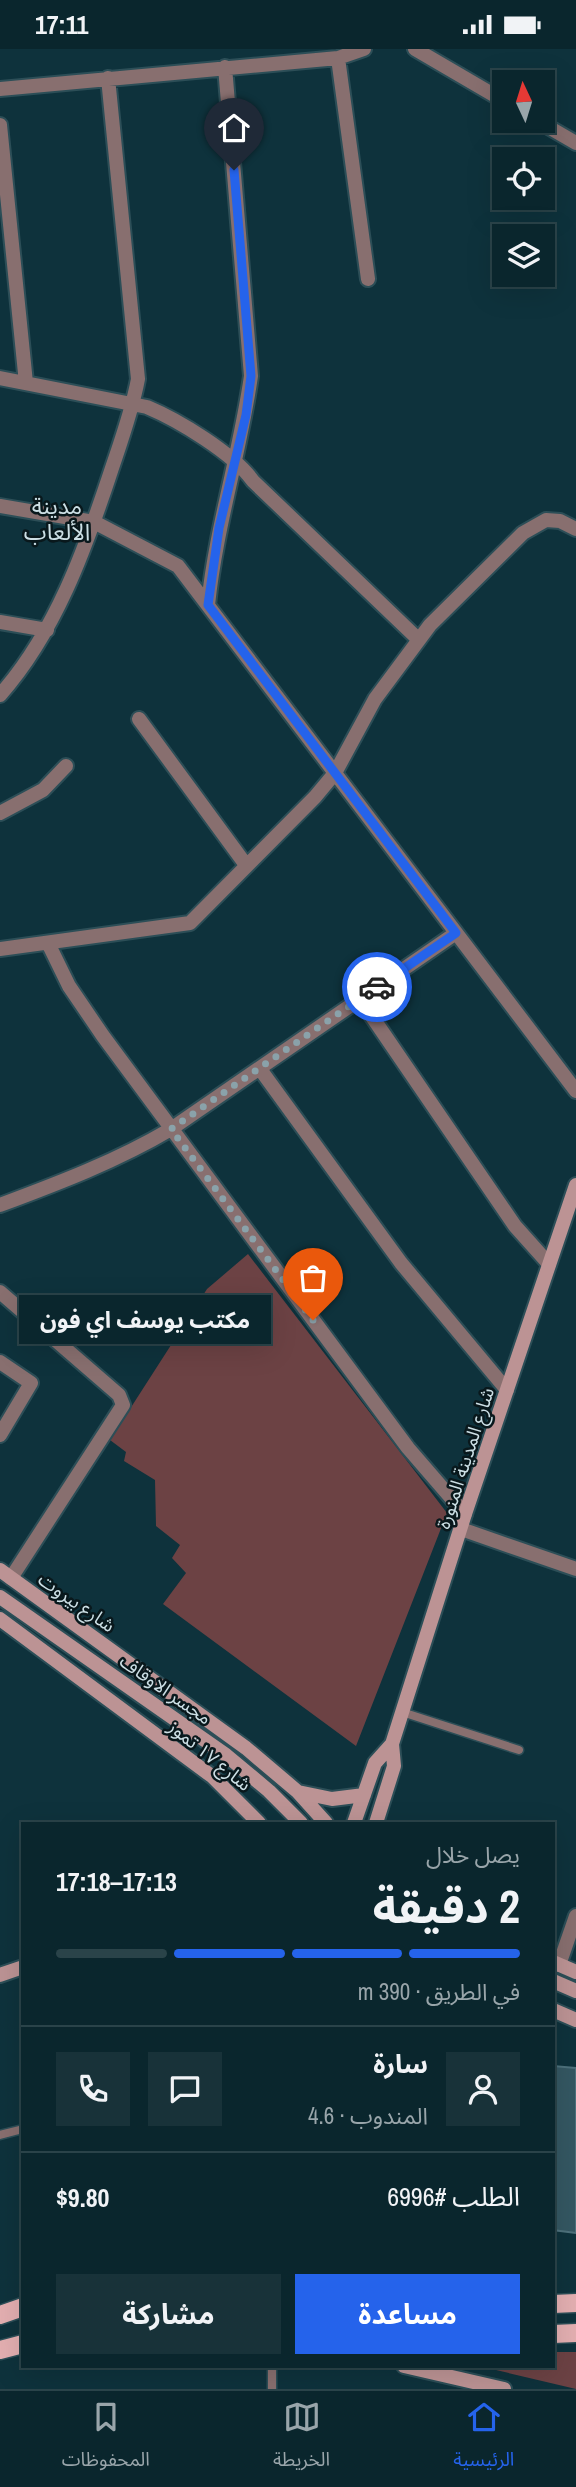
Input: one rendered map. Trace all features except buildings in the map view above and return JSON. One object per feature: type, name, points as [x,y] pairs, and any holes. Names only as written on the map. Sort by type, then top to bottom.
[{"type":"main road","points":[[555,2304],[576,2303]]},
{"type":"main road","points":[[0,2315],[21,2308]]},
{"type":"main road","points":[[555,2334],[576,2333]]},
{"type":"main road","points":[[0,2350],[21,2345]]},
{"type":"street","points":[[0,89],[338,58],[364,49]]},
{"type":"street","points":[[415,49],[492,94]]},
{"type":"street","points":[[338,58],[368,279]]},
{"type":"street","points":[[208,605],[219,528],[233,460],[246,415],[251,376],[225,67]]},
{"type":"street","points":[[0,695],[47,630],[94,522],[133,404],[138,379],[108,78]]},
{"type":"street","points":[[0,125],[26,383]]},
{"type":"street","points":[[555,131],[576,143]]},
{"type":"street","points":[[0,378],[133,404],[167,415],[242,467],[253,481],[419,641]]},
{"type":"street","points":[[0,506],[94,522],[178,566],[576,1091]]},
{"type":"street","points":[[0,949],[190,923],[315,797],[335,773],[375,699],[430,625],[523,533],[545,520],[560,521],[576,529]]},
{"type":"street","points":[[0,622],[47,630]]},
{"type":"street","points":[[139,719],[246,866]]},
{"type":"street","points":[[0,813],[43,790],[66,766]]},
{"type":"street","points":[[0,1205],[57,1184],[132,1151],[171,1129],[456,933]]},
{"type":"street","points":[[48,943],[69,986],[171,1129],[408,1448],[465,1514]]},
{"type":"street","points":[[360,999],[515,1227],[550,1264]]},
{"type":"street","points":[[260,1069],[401,1263],[507,1390]]},
{"type":"street","name":"شارع المدينة المنورة","points":[[392,1744],[465,1514],[576,1185]]},
{"type":"street","points":[[0,1292],[119,1395],[123,1405],[5,1574]]},
{"type":"street","points":[[0,1362],[31,1383],[0,1435]]},
{"type":"street","points":[[461,1529],[576,1569]]},
{"type":"street","name":"شارع بيروت","points":[[5,1574],[206,1717],[298,1792],[325,1822]]},
{"type":"street","name":"مجسر الاوقاف","points":[[0,1597],[226,1755],[269,1791],[300,1822]]},
{"type":"street","name":"شارع ١٧ تموز","points":[[0,1619],[213,1777],[258,1822]]},
{"type":"street","points":[[354,1822],[377,1760],[392,1744]]},
{"type":"street","points":[[376,1822],[394,1766],[392,1744]]},
{"type":"street","points":[[298,1792],[332,1799],[364,1795]]},
{"type":"street","points":[[576,1916],[556,1963],[576,1972]]},
{"type":"street","points":[[0,1975],[21,1967]]},
{"type":"street","points":[[555,1982],[576,1991]]},
{"type":"street","points":[[555,2011],[576,2020]]},
{"type":"street","points":[[413,2368],[504,2389]]},
{"type":"lane","points":[[402,1712],[519,1750]]},
{"type":"lane","points":[[0,2135],[21,2130]]},
{"type":"lane","points":[[272,2368],[272,2389]]},
{"type":"shaded area","points":[[248,1254],[447,1513],[356,1746],[163,1604],[186,1573],[172,1558],[180,1545],[156,1526],[155,1480],[124,1461],[126,1452],[110,1440],[207,1289]]},
{"type":"shaded area","points":[[555,2352],[576,2352],[576,2389],[487,2368],[555,2368]]},
{"type":"way so far","points":[[313,1320],[171,1129],[377,987]]},
{"type":"place","name":"مكتب يوسف اي فون","points":[[313,1320]]},
{"type":"district","name":"مدينة الألعاب","points":[[57,519]]},
{"type":"route","points":[[234,170],[251,376],[246,415],[233,460],[219,528],[208,605],[456,933],[377,987]]}]
